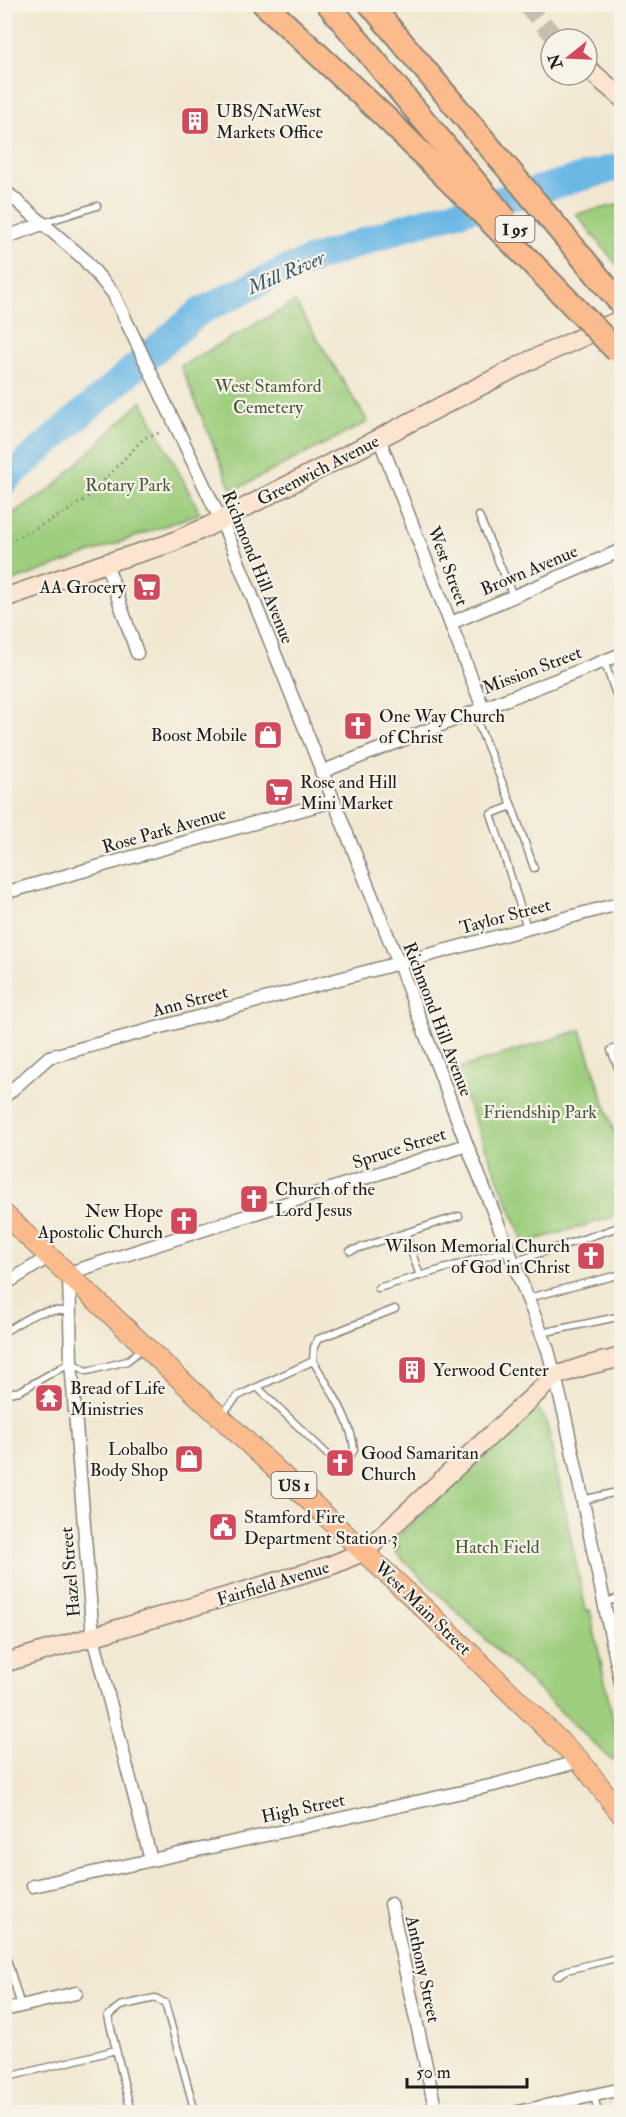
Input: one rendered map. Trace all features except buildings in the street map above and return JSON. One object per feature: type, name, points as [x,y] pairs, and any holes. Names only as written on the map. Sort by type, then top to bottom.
[{"type":"highway","points":[[264,4],[386,118],[527,258],[619,354]]},
{"type":"highway","name":"I 95","points":[[328,4],[619,354]]},
{"type":"highway","name":"I 95","points":[[370,4],[621,305]]},
{"type":"main road","points":[[599,79],[621,98]]},
{"type":"main road","name":"Greenwich Avenue","points":[[4,598],[168,544],[221,520],[530,361],[621,319]]},
{"type":"main road","name":"West Main Street","points":[[4,1214],[365,1551],[580,1761],[619,1804]]},
{"type":"main road","name":"Fairfield Avenue","points":[[4,1663],[332,1565],[365,1551],[555,1376],[621,1357]]},
{"type":"street","points":[[4,190],[42,224],[4,238]]},
{"type":"street","name":"Richmond Hill Avenue","points":[[42,224],[83,258],[118,301],[221,520],[399,964],[541,1333],[555,1376],[604,1603],[617,1648],[621,1688]]},
{"type":"street","name":"West Street","points":[[379,438],[452,623],[478,710]]},
{"type":"street","name":"Brown Avenue","points":[[452,623],[621,550]]},
{"type":"street","points":[[106,563],[137,653]]},
{"type":"street","name":"Mission Street","points":[[321,772],[621,654]]},
{"type":"street","name":"Rose Park Avenue","points":[[4,893],[333,801]]},
{"type":"street","name":"Taylor Street","points":[[399,964],[621,903]]},
{"type":"street","name":"Ann Street","points":[[4,1097],[49,1058],[399,964]]},
{"type":"street","name":"Spruce Street","points":[[69,1273],[467,1145]]},
{"type":"street","points":[[4,1286],[50,1256]]},
{"type":"street","name":"Hazel Street","points":[[69,1273],[71,1362],[93,1637],[151,1860]]},
{"type":"street","name":"High Street","points":[[33,1886],[494,1785],[580,1761]]},
{"type":"street","name":"Anthony Street","points":[[391,1904],[436,2112]]},
{"type":"street","points":[[4,2010],[76,1993]]},
{"type":"street","points":[[518,2112],[621,2089]]},
{"type":"lane","points":[[42,224],[97,206]]},
{"type":"lane","points":[[480,516],[513,597]]},
{"type":"lane","points":[[604,661],[621,711]]},
{"type":"lane","points":[[478,710],[534,868]]},
{"type":"lane","points":[[512,807],[491,814],[527,929]]},
{"type":"lane","points":[[621,1047],[611,1050],[621,1077]]},
{"type":"lane","points":[[350,1251],[459,1215]]},
{"type":"lane","points":[[378,1288],[621,1226]]},
{"type":"lane","points":[[405,1233],[420,1276]]},
{"type":"lane","points":[[527,1298],[621,1274]]},
{"type":"lane","points":[[4,1332],[40,1311],[51,1309],[70,1312]]},
{"type":"lane","points":[[257,1387],[328,1455],[338,1461],[348,1459],[354,1450],[350,1431],[334,1395],[313,1361],[314,1347],[318,1339],[395,1309]]},
{"type":"lane","points":[[541,1333],[621,1316]]},
{"type":"lane","points":[[4,1391],[7,1393],[20,1391],[71,1362],[86,1371],[127,1361],[146,1345]]},
{"type":"lane","points":[[221,1416],[238,1396],[313,1361]]},
{"type":"lane","points":[[582,1500],[621,1491]]},
{"type":"lane","points":[[604,1603],[621,1598]]},
{"type":"lane","points":[[5,1948],[21,2006]]},
{"type":"lane","points":[[557,1976],[567,1970],[616,1958]]},
{"type":"lane","points":[[131,2112],[108,2016],[120,2006],[155,1998],[165,2003],[195,2112]]},
{"type":"lane","points":[[4,2078],[116,2050]]},
{"type":"lane","points":[[594,2095],[598,2112]]},
{"type":"path","points":[[4,545],[63,514],[87,498],[144,438],[162,432]]},
{"type":"green space","points":[[622,204],[621,270],[576,214]]},
{"type":"green space","name":"West Stamford Cemetery","points":[[295,302],[368,422],[232,491],[181,366]]},
{"type":"green space","name":"Rotary Park","points":[[142,401],[200,513],[5,584],[5,518],[50,490]]},
{"type":"green space","name":"Friendship Park","points":[[581,1030],[621,1153],[621,1215],[524,1243],[454,1070]]},
{"type":"green space","name":"Hatch Field","points":[[536,1408],[546,1419],[586,1611],[590,1610],[621,1758],[612,1761],[395,1552],[400,1546],[394,1540]]},
{"type":"waterway","name":"Mill River","points":[[4,481],[199,312],[289,268],[408,226],[622,166]]},
{"type":"tunnel","points":[[525,4],[546,27]]},
{"type":"place","name":"UBS/NatWest Markets Office","points":[[195,121]]},
{"type":"place","name":"AA Grocery","points":[[147,587]]},
{"type":"place","name":"One Way Church of Christ","points":[[358,726]]},
{"type":"place","name":"Boost Mobile","points":[[268,735]]},
{"type":"place","name":"Rose and Hill Mini Market","points":[[279,792]]},
{"type":"place","name":"Church of the Lord Jesus","points":[[254,1199]]},
{"type":"place","name":"New Hope Apostolic Church","points":[[184,1221]]},
{"type":"place","name":"Wilson Memorial Church of God in Christ","points":[[591,1256]]},
{"type":"place","name":"Yerwood Center","points":[[412,1370]]},
{"type":"place","name":"Bread of Life Ministries","points":[[49,1398]]},
{"type":"place","name":"Lobalbo Body Shop","points":[[189,1459]]},
{"type":"place","name":"Good Samaritan Church","points":[[340,1463]]},
{"type":"place","name":"Stamford Fire Department Station 3","points":[[223,1527]]}]
